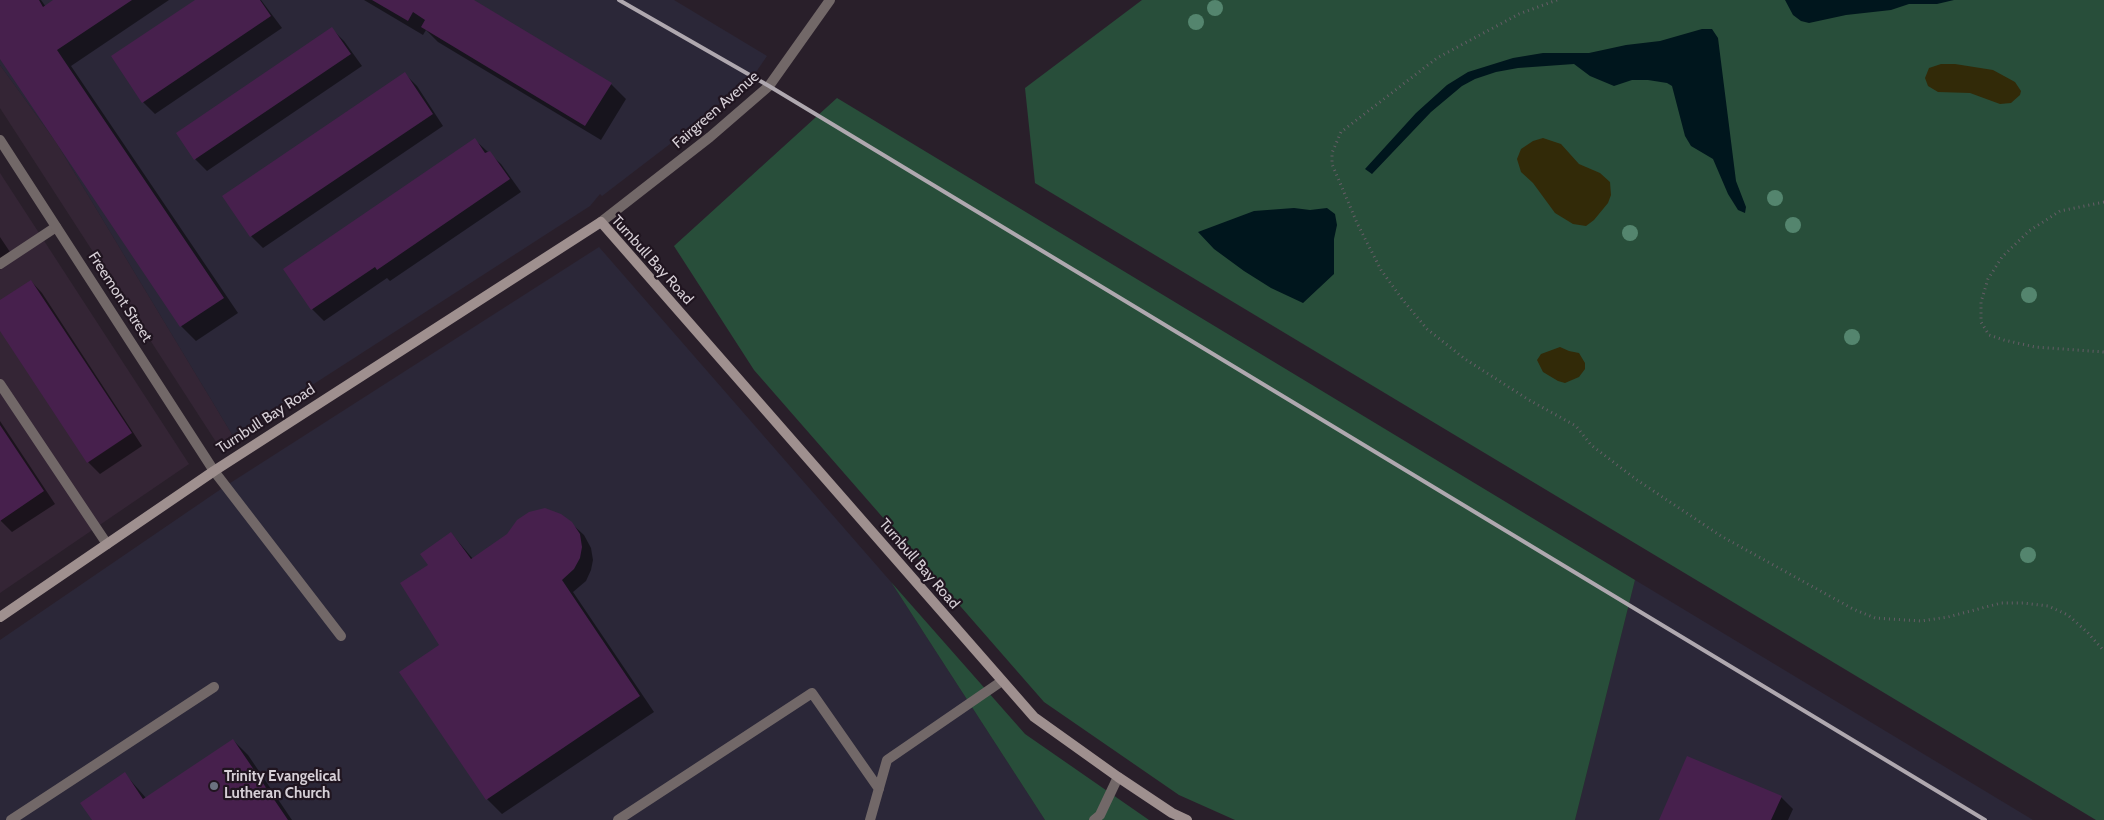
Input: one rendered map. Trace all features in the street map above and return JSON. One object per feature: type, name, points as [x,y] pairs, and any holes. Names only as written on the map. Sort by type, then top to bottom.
[{"type":"street","name":"Fairgreen Avenue","points":[[601,222],[710,137],[769,86],[830,0]]},
{"type":"street","name":"Freemont Street","points":[[0,140],[214,471],[341,636]]},
{"type":"street","name":"Turnbull Bay Road","points":[[0,617],[214,471],[601,222],[1034,717],[1118,777],[1172,813],[1187,820]]},
{"type":"street","points":[[0,264],[56,227]]},
{"type":"street","points":[[0,384],[106,544]]},
{"type":"street","points":[[870,820],[887,760],[1002,681]]},
{"type":"street","points":[[11,820],[214,687]]},
{"type":"street","points":[[618,820],[812,693],[879,789]]},
{"type":"street","points":[[1094,820],[1100,815],[1118,777]]},
{"type":"path","points":[[1557,0],[1519,14],[1436,58],[1341,132],[1332,153],[1332,164],[1357,223],[1381,270],[1427,329],[1465,359],[1529,400],[1576,426],[1591,445],[1637,480],[1721,536],[1853,609],[1875,618],[1921,621],[1948,617],[2001,603],[2048,606],[2068,615],[2104,651]]},
{"type":"path","points":[[2104,202],[2060,211],[2029,231],[2002,257],[1988,279],[1981,302],[1981,322],[1989,335],[2035,347],[2104,352]]},
{"type":"shaded area","points":[[0,0],[674,0],[767,56],[756,72],[700,121],[602,196],[600,194],[590,206],[233,436],[56,142],[0,65]]},
{"type":"shaded area","points":[[0,65],[56,142],[233,436],[218,445],[0,108]]},
{"type":"shaded area","points":[[0,173],[189,464],[0,593]]},
{"type":"shaded area","points":[[599,247],[891,582],[1045,820],[0,820],[0,640],[224,487]]},
{"type":"shaded area","points":[[1635,580],[2033,820],[1575,820]]},
{"type":"green space","points":[[1142,0],[2104,0],[2104,820],[2096,820],[1035,183],[1025,88]]},
{"type":"green space","points":[[837,98],[1635,580],[1575,820],[1235,820],[1179,795],[1044,702],[754,370],[674,246]]},
{"type":"green space","points":[[891,582],[1025,734],[1149,820],[1045,820]]},
{"type":"sand","points":[[1941,64],[1955,64],[1993,70],[2015,82],[2021,91],[2020,95],[2011,103],[2000,104],[1970,93],[1938,92],[1928,86],[1925,78],[1929,68]]},
{"type":"sand","points":[[1543,138],[1561,144],[1579,164],[1600,173],[1610,182],[1611,195],[1608,203],[1594,220],[1586,226],[1573,224],[1555,213],[1533,183],[1521,172],[1517,159],[1521,149],[1533,141]]},
{"type":"sand","points":[[1560,347],[1579,353],[1585,363],[1585,369],[1579,377],[1565,383],[1543,372],[1537,360],[1541,354]]},
{"type":"water","points":[[1785,0],[1954,0],[1937,4],[1909,4],[1891,10],[1846,15],[1809,23],[1801,21],[1793,15]]},
{"type":"water","points":[[1702,29],[1712,29],[1718,38],[1736,181],[1746,207],[1745,213],[1738,210],[1728,194],[1713,159],[1691,146],[1685,136],[1672,86],[1667,83],[1648,80],[1632,80],[1614,86],[1590,76],[1574,64],[1518,68],[1496,72],[1475,79],[1462,86],[1431,112],[1372,174],[1365,169],[1416,113],[1447,85],[1468,72],[1513,58],[1543,53],[1589,53],[1626,45],[1660,41]]},
{"type":"water","points":[[1294,208],[1310,210],[1327,208],[1335,214],[1337,225],[1334,239],[1334,274],[1303,303],[1271,288],[1244,271],[1214,249],[1198,232],[1254,211]]},
{"type":"building","points":[[0,0],[39,0],[43,7],[53,0],[132,0],[57,50],[224,298],[180,327],[0,59]]},
{"type":"building","points":[[195,0],[260,0],[271,16],[142,103],[111,56]]},
{"type":"building","points":[[372,0],[474,0],[612,83],[585,126],[421,27],[425,20],[413,12],[408,21]]},
{"type":"building","points":[[332,27],[351,54],[194,160],[176,133]]},
{"type":"building","points":[[405,72],[433,114],[250,237],[222,196]]},
{"type":"building","points":[[475,138],[485,153],[490,151],[510,179],[377,270],[375,267],[311,310],[283,269]]},
{"type":"building","points":[[31,280],[132,433],[87,463],[0,331],[0,300]]},
{"type":"building","points":[[0,425],[44,491],[0,521]]},
{"type":"building","points":[[545,508],[561,514],[572,522],[580,534],[582,547],[580,558],[574,569],[562,580],[640,696],[486,800],[399,672],[439,645],[400,583],[428,565],[420,554],[451,532],[471,559],[507,534],[517,520],[529,512]]},
{"type":"building","name":"Trinity Evangelical Lutheran Church","points":[[233,739],[288,820],[92,820],[80,803],[125,772],[143,799]]},
{"type":"building","points":[[1687,756],[1782,796],[1771,820],[1659,820]]},
{"type":"railway","points":[[619,0],[769,86],[1985,820]]},
{"type":"place","name":"Trinity Evangelical Lutheran Church","points":[[214,786]]}]
